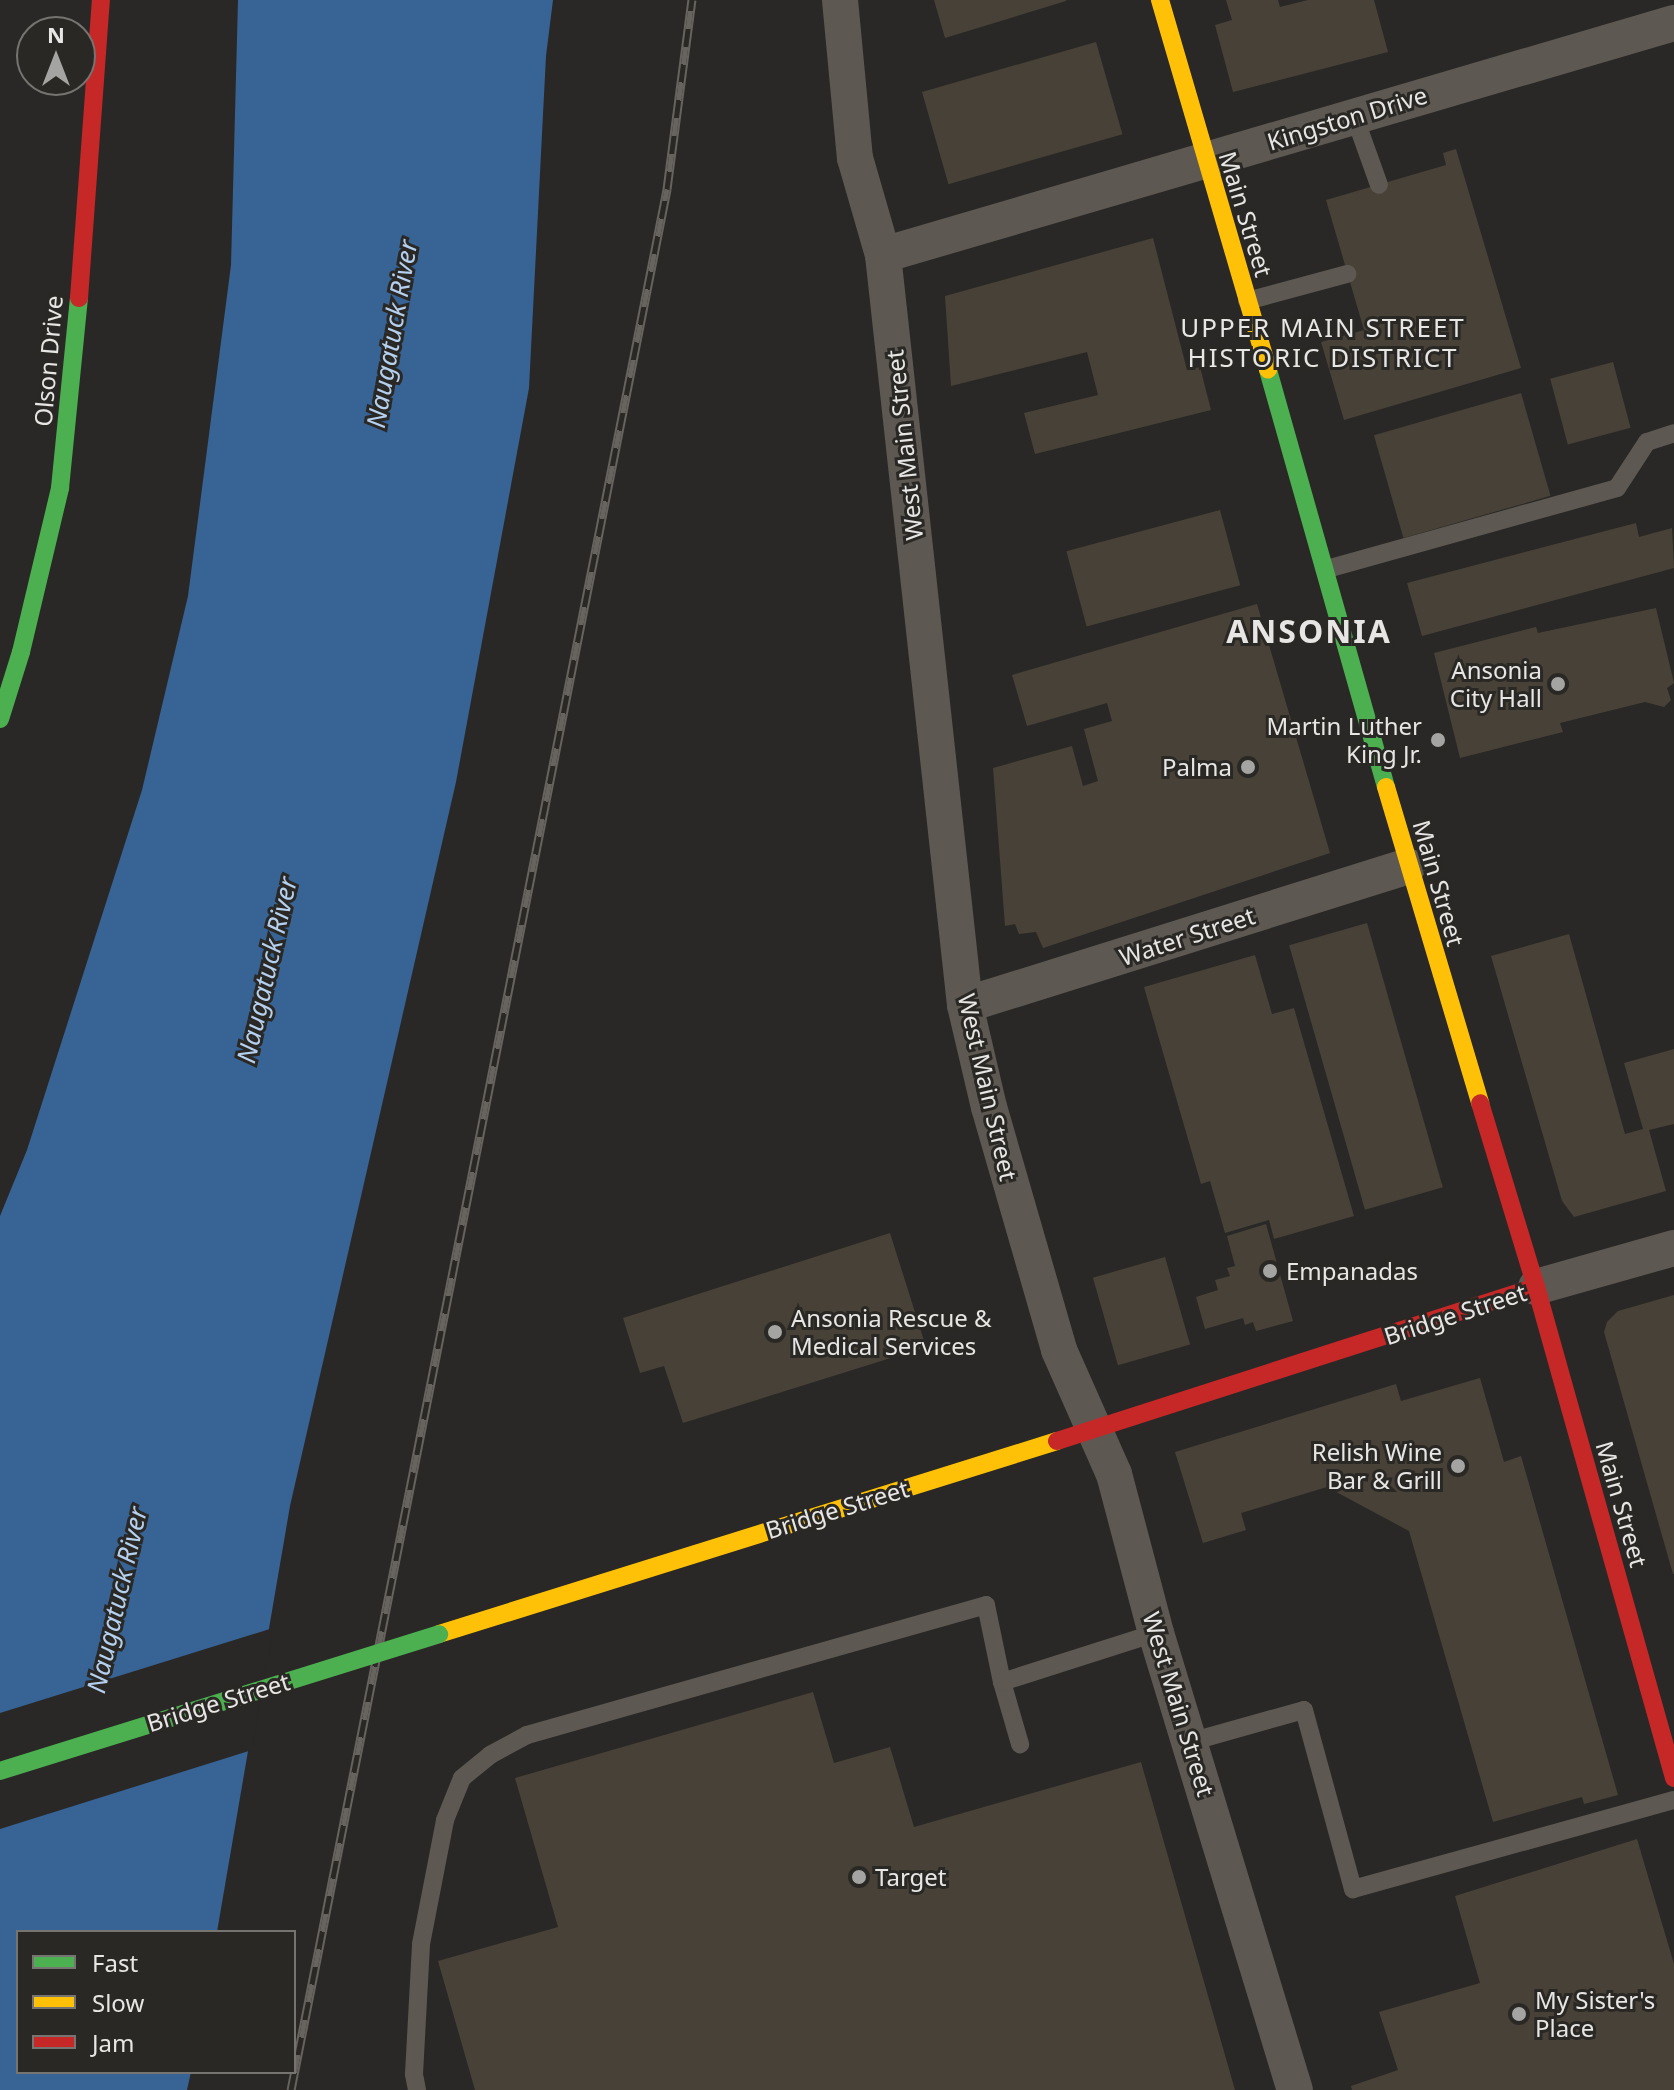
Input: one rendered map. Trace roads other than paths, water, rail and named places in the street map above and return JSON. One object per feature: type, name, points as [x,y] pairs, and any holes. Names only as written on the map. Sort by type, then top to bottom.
[{"type":"main road","name":"Olson Drive","points":[[0,719],[21,652],[60,488],[101,0]]},
{"type":"main road","name":"Main Street","points":[[1160,0],[1327,569],[1408,866],[1536,1287],[1674,1778]]},
{"type":"main road","name":"Bridge Street","points":[[0,1771],[1095,1429],[1536,1287]]},
{"type":"street","name":"West Main Street","points":[[840,0],[855,158],[883,255],[965,1005],[989,1107],[1059,1350],[1114,1474],[1156,1633],[1295,2090]]},
{"type":"street","name":"Kingston Drive","points":[[883,255],[1674,23]]},
{"type":"street","name":"Water Street","points":[[965,1005],[1408,866]]},
{"type":"street","name":"Bridge Street","points":[[1536,1287],[1674,1248]]},
{"type":"lane","points":[[1354,115],[1379,185]]},
{"type":"lane","points":[[1247,301],[1347,274]]},
{"type":"lane","points":[[1327,569],[1617,488],[1647,442],[1674,433]]},
{"type":"lane","points":[[417,2090],[414,2074],[421,1944],[445,1820],[462,1778],[490,1755],[527,1735],[986,1605],[1002,1682],[1020,1744]]},
{"type":"lane","points":[[1002,1682],[1156,1633]]},
{"type":"lane","points":[[1190,1742],[1304,1710],[1353,1889],[1674,1800]]},
{"type":"water","name":"Naugatuck River","points":[[238,0],[553,0],[546,56],[529,388],[456,782],[290,1506],[217,1930],[16,1930],[16,2074],[191,2074],[187,2090],[0,2090],[0,1216],[27,1150],[142,790],[188,596],[231,265]]},
{"type":"railway","points":[[296,2065],[667,189],[692,0]]},
{"type":"railway","points":[[291,2090],[294,2074]]},
{"type":"place","name":"Ansonia City Hall","points":[[1558,684]]},
{"type":"place","name":"Martin Luther King Jr.","points":[[1438,740]]},
{"type":"place","name":"Palma","points":[[1248,767]]},
{"type":"place","name":"Empanadas","points":[[1270,1271]]},
{"type":"place","name":"Ansonia Rescue & Medical Services","points":[[775,1332]]},
{"type":"place","name":"Relish Wine Bar & Grill","points":[[1458,1466]]},
{"type":"place","name":"Target","points":[[859,1877]]},
{"type":"place","name":"My Sister's Place","points":[[1519,2014]]},
{"type":"district","name":"UPPER MAIN STREET HISTORIC DISTRICT","points":[[1323,343]]},
{"type":"district","name":"ANSONIA","points":[[1309,631]]}]
